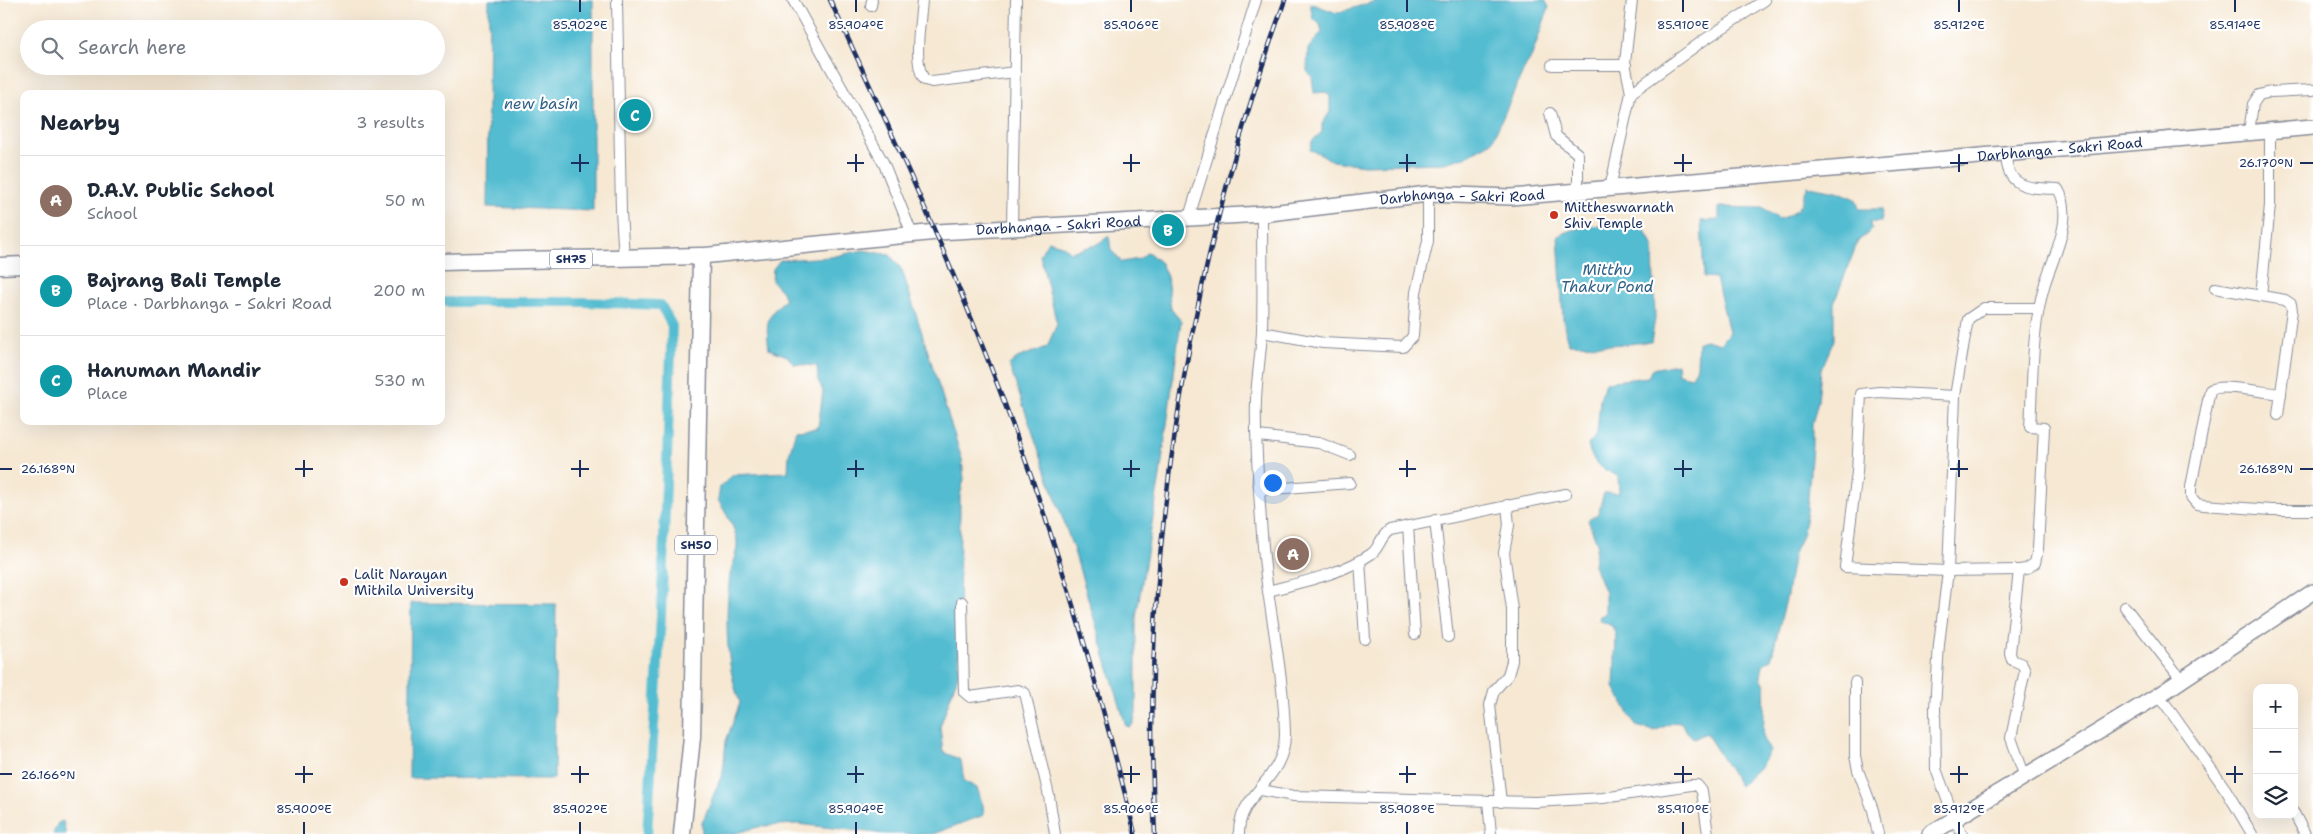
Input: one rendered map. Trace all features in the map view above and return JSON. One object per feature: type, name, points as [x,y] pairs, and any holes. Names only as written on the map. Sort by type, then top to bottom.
[{"type":"main road","name":"Darbhanga - Sakri Road","points":[[701,256],[912,234],[1262,214],[1428,194],[1511,197],[2313,127]]},
{"type":"main road","name":"SH75","points":[[445,262],[701,256]]},
{"type":"main road","name":"SH50","points":[[682,834],[692,738],[701,256]]},
{"type":"main road","points":[[0,266],[20,265]]},
{"type":"main road","points":[[1930,834],[2159,695],[2313,592]]},
{"type":"street","points":[[617,0],[621,212],[624,258]]},
{"type":"street","points":[[793,0],[884,164],[912,234]]},
{"type":"street","points":[[922,0],[919,62],[925,80],[932,82],[1015,72]]},
{"type":"street","points":[[1012,227],[1016,0]]},
{"type":"street","points":[[1189,217],[1256,0]]},
{"type":"street","points":[[1610,188],[1631,93],[1626,65],[1626,43],[1632,0]]},
{"type":"street","points":[[1631,93],[1704,40],[1765,0]]},
{"type":"street","points":[[1552,66],[1626,65]]},
{"type":"street","points":[[2249,132],[2254,104],[2259,95],[2271,92],[2313,90]]},
{"type":"street","points":[[1550,113],[1556,136],[1578,154],[1578,191]]},
{"type":"street","points":[[2261,296],[2270,205],[2270,130]]},
{"type":"street","points":[[1955,396],[1879,392],[1861,394],[1857,472],[1845,567],[1948,571],[2019,570],[2026,569],[2035,563],[2038,549],[2044,428],[2030,427],[2035,332],[2044,286],[2061,234],[2064,219],[2064,198],[2058,189],[2029,188],[2011,177],[2006,165],[2006,153]]},
{"type":"street","points":[[1262,332],[1323,343],[1403,347],[1413,336],[1416,292],[1428,241],[1428,194]]},
{"type":"street","points":[[1239,834],[1240,816],[1277,766],[1283,751],[1285,735],[1277,640],[1268,591],[1259,490],[1256,400],[1262,332],[1262,214]]},
{"type":"street","points":[[2215,288],[2285,300],[2292,306],[2278,415]]},
{"type":"street","points":[[1962,834],[1936,769],[1935,708],[1938,644],[1948,571],[1955,396],[1968,319],[1984,308],[2040,308]]},
{"type":"street","points":[[2280,394],[2223,387],[2210,390],[2191,486],[2191,497],[2197,504],[2204,505],[2271,510],[2313,510]]},
{"type":"street","points":[[1258,436],[1319,443],[1350,455]]},
{"type":"street","points":[[1259,490],[1350,483]]},
{"type":"street","points":[[1268,591],[1315,578],[1360,560],[1376,550],[1385,533],[1435,520],[1566,494]]},
{"type":"street","points":[[1501,802],[1490,705],[1494,692],[1508,675],[1512,661],[1512,609],[1504,552],[1510,526],[1507,505]]},
{"type":"street","points":[[1435,520],[1448,637]]},
{"type":"street","points":[[1408,526],[1415,634]]},
{"type":"street","points":[[1360,560],[1365,639]]},
{"type":"street","points":[[2019,570],[2010,656],[2012,660],[2022,664],[2025,673],[2011,738],[2025,778]]},
{"type":"street","points":[[962,602],[964,692],[970,697],[1018,690],[1025,693],[1049,796],[1055,834]]},
{"type":"street","points":[[2125,607],[2181,679]]},
{"type":"street","points":[[1855,682],[1855,756],[1858,770],[1873,810],[1878,834]]},
{"type":"street","points":[[2159,695],[2226,790],[2252,834]]},
{"type":"street","points":[[1261,790],[1294,796],[1535,802],[1603,798],[1697,786],[1702,791],[1704,797],[1708,834]]},
{"type":"street","points":[[1488,802],[1491,834]]},
{"type":"street","points":[[2297,819],[2305,834]]},
{"type":"water","name":"new basin","points":[[489,0],[593,0],[593,211],[487,207]]},
{"type":"water","points":[[1379,0],[1545,0],[1549,7],[1531,58],[1526,65],[1492,142],[1465,157],[1444,163],[1365,165],[1332,161],[1310,150],[1312,141],[1322,132],[1322,124],[1330,112],[1330,96],[1325,92],[1314,93],[1312,77],[1307,71],[1308,49],[1322,32],[1320,24],[1313,19],[1310,3],[1337,13]]},
{"type":"water","points":[[1808,186],[1837,191],[1856,199],[1859,209],[1882,209],[1881,222],[1869,222],[1872,230],[1858,241],[1834,303],[1834,340],[1821,370],[1818,401],[1812,424],[1807,511],[1802,536],[1794,552],[1787,595],[1771,660],[1763,664],[1761,677],[1765,685],[1763,739],[1770,751],[1760,767],[1740,786],[1706,733],[1694,739],[1687,732],[1683,724],[1675,722],[1654,731],[1636,726],[1614,687],[1616,634],[1612,626],[1599,620],[1600,616],[1605,614],[1605,593],[1594,565],[1597,543],[1588,520],[1598,514],[1604,493],[1619,493],[1618,476],[1598,465],[1592,457],[1588,445],[1597,434],[1600,399],[1605,382],[1648,377],[1652,369],[1677,364],[1678,374],[1692,377],[1697,367],[1698,342],[1706,340],[1720,344],[1729,332],[1716,278],[1704,277],[1701,221],[1719,220],[1719,207],[1762,208],[1779,219],[1786,217],[1792,214],[1801,203]]},
{"type":"water","name":"Mitthu Thakur Pond","points":[[1588,226],[1643,226],[1653,247],[1655,319],[1651,342],[1610,345],[1569,344],[1563,318],[1558,236]]},
{"type":"water","points":[[1109,236],[1111,250],[1122,262],[1139,259],[1148,252],[1161,263],[1167,277],[1171,309],[1181,321],[1160,476],[1136,618],[1136,712],[1133,724],[1130,727],[1126,726],[1074,551],[1009,365],[1017,358],[1047,347],[1057,324],[1040,255],[1048,241],[1062,245],[1070,252],[1096,245]]},
{"type":"water","points":[[863,250],[890,255],[902,270],[962,459],[964,479],[960,496],[959,672],[940,727],[943,752],[961,760],[964,781],[977,788],[983,805],[984,815],[933,834],[886,834],[797,824],[762,826],[732,834],[702,834],[702,823],[723,772],[726,741],[740,703],[731,672],[727,623],[730,575],[736,554],[737,541],[732,525],[718,500],[720,487],[733,475],[788,472],[789,455],[796,430],[818,428],[823,391],[818,380],[817,366],[794,364],[787,356],[769,349],[768,321],[778,306],[785,300],[782,292],[772,281],[773,269],[780,260],[831,257]]},
{"type":"water","points":[[411,603],[556,604],[554,779],[409,778]]},
{"type":"water","points":[[63,821],[66,834],[53,834],[58,823]]},
{"type":"waterway","points":[[445,302],[584,302],[661,305],[672,326],[661,617],[647,834]]},
{"type":"railway","points":[[830,0],[955,278],[1021,448],[1069,591],[1135,834]]},
{"type":"railway","points":[[1155,834],[1152,729],[1155,623],[1164,516],[1178,411],[1198,306],[1222,202],[1251,100],[1285,0]]},
{"type":"place","name":"Hanuman Mandir","points":[[635,115]]},
{"type":"place","name":"Mittheswarnath Shiv Temple","points":[[1554,215]]},
{"type":"place","name":"Bajrang Bali Temple","points":[[1168,230]]},
{"type":"place","name":"D.A.V. Public School","points":[[1293,554]]},
{"type":"place","name":"Lalit Narayan Mithila University","points":[[344,582]]}]
